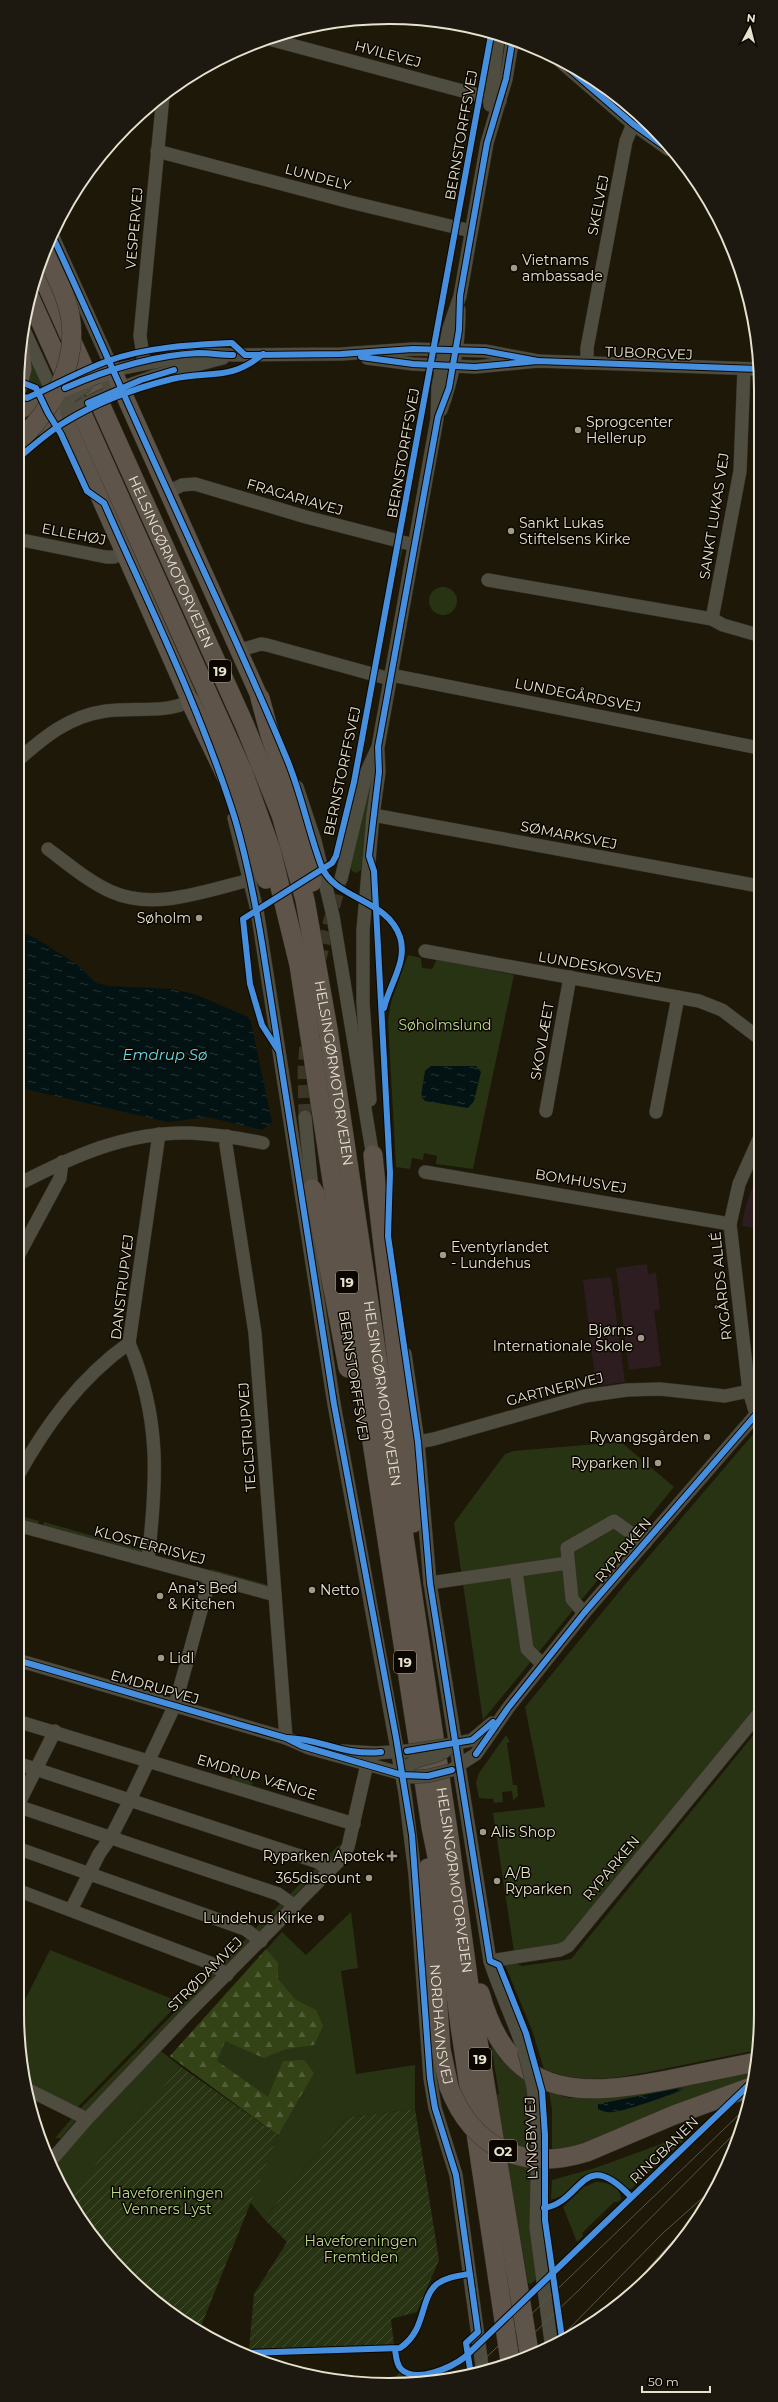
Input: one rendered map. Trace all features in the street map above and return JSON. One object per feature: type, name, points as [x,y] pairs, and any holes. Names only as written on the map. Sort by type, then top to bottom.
[{"type":"highway","points":[[24,435],[40,417],[58,390],[68,364],[71,350],[70,314],[46,265]]},
{"type":"highway","name":"HELSINGØRMOTORVEJEN","points":[[46,265],[245,726],[281,815],[307,914],[338,1095],[449,1837],[470,1992],[529,2350]]},
{"type":"highway","name":"HELSINGØRMOTORVEJEN","points":[[34,306],[226,733],[257,810],[271,850],[292,929],[315,1066],[431,1827],[440,1871],[460,2026],[510,2358]]},
{"type":"highway","points":[[260,698],[270,735],[290,794],[321,923],[327,962],[338,1095]]},
{"type":"highway","points":[[190,701],[229,782],[258,853],[271,894],[315,1066]]},
{"type":"highway","points":[[373,1155],[384,1264],[409,1456],[416,1620]]},
{"type":"highway","points":[[312,1189],[315,1194],[358,1423],[380,1497]]},
{"type":"highway","name":"NORDHAVNSVEJ","points":[[431,1827],[427,1872],[441,2049],[449,2087],[457,2107],[468,2123],[482,2137],[507,2152],[526,2158],[545,2160],[564,2158],[587,2152],[692,2108],[746,2089]]},
{"type":"highway","points":[[449,1837],[486,2015],[502,2047],[525,2070],[559,2086],[597,2090],[649,2083],[751,2063]]},
{"type":"main road","name":"TUBORGVEJ","points":[[24,432],[61,404],[106,381]]},
{"type":"main road","points":[[106,381],[168,492],[240,650],[260,698]]},
{"type":"main road","name":"TUBORGVEJ","points":[[24,411],[61,404]]},
{"type":"main road","points":[[61,404],[190,701]]},
{"type":"street","name":"HVILEVEJ","points":[[279,41],[495,99]]},
{"type":"street","name":"BERNSTORFFSVEJ","points":[[373,1155],[363,967],[365,893],[379,772],[378,747],[438,417],[449,388],[448,366],[451,350],[459,330],[460,296],[495,99],[498,41]]},
{"type":"street","name":"BERNSTORFFSVEJ","points":[[495,99],[511,45]]},
{"type":"street","points":[[580,78],[633,124],[656,140]]},
{"type":"street","name":"VESPERVEJ","points":[[144,362],[140,336],[162,103]]},
{"type":"street","name":"SKELVEJ","points":[[587,363],[587,348],[626,141],[633,124]]},
{"type":"street","name":"LUNDELY","points":[[157,152],[350,202],[472,231]]},
{"type":"street","points":[[55,243],[106,381]]},
{"type":"street","points":[[24,425],[61,404],[28,337]]},
{"type":"street","name":"TUBORGVEJ","points":[[61,404],[144,362],[199,353],[232,355],[341,354],[413,349],[485,351],[538,361]]},
{"type":"street","name":"TUBORGVEJ","points":[[341,354],[413,364],[448,366],[484,366],[538,361],[753,369]]},
{"type":"street","name":"TUBORGVEJ","points":[[106,381],[154,376],[232,355]]},
{"type":"street","name":"SANKT LUKAS VEJ","points":[[712,619],[740,471],[744,369]]},
{"type":"street","name":"FRAGARIAVEJ","points":[[168,492],[182,485],[195,484],[306,517],[414,546]]},
{"type":"street","name":"ELLEHØJ","points":[[24,540],[114,557],[125,552]]},
{"type":"street","points":[[488,580],[712,619],[723,626],[754,634]]},
{"type":"street","name":"LUNDEGÅRDSVEJ","points":[[240,650],[261,644],[267,645],[390,677],[754,747]]},
{"type":"street","points":[[260,698],[287,759],[322,868],[338,946],[390,1249],[418,1442],[430,1583],[450,1746],[490,1961],[499,1990],[516,2026],[533,2087],[538,2133],[536,2228],[551,2340]]},
{"type":"street","points":[[24,755],[59,727],[87,715],[107,711],[175,708],[190,701],[224,786],[250,880],[262,943],[334,1404],[365,1568],[407,1772],[431,2084],[435,2108],[456,2175],[482,2366]]},
{"type":"street","name":"BERNSTORFFSVEJ","points":[[341,879],[367,771],[378,747]]},
{"type":"street","name":"SØMARKSVEJ","points":[[373,815],[754,885]]},
{"type":"street","points":[[48,849],[94,883],[113,893],[134,898],[161,900],[250,880]]},
{"type":"street","name":"LUNDESKOVSVEJ","points":[[425,951],[678,997],[722,1010],[754,1034]]},
{"type":"street","name":"SKOVLÆET","points":[[546,1111],[570,977]]},
{"type":"street","points":[[656,1112],[678,997]]},
{"type":"street","name":"BERNSTORFFSVEJ","points":[[305,1117],[312,1189],[309,1194],[341,1395],[365,1568]]},
{"type":"street","points":[[24,1181],[62,1162],[96,1148],[159,1134],[190,1133],[227,1136],[263,1143]]},
{"type":"street","name":"DANSTRUPVEJ","points":[[148,1560],[156,1475],[154,1432],[138,1364],[129,1343],[159,1134]]},
{"type":"street","name":"TEGLSTRUPVEJ","points":[[227,1136],[226,1145],[255,1333],[286,1738]]},
{"type":"street","name":"RYGÅRDS ALLÉ","points":[[754,1149],[740,1184],[730,1224],[749,1391],[754,1403]]},
{"type":"street","points":[[24,1245],[60,1178],[62,1162]]},
{"type":"street","name":"BOMHUSVEJ","points":[[425,1172],[730,1224]]},
{"type":"street","points":[[24,1465],[43,1432],[63,1405],[87,1378],[129,1343]]},
{"type":"street","name":"GARTNERIVEJ","points":[[418,1442],[434,1439],[585,1396],[627,1390],[660,1389],[725,1396],[749,1391]]},
{"type":"street","name":"RYPARKEN","points":[[455,1768],[476,1754],[508,1708],[584,1613],[754,1417]]},
{"type":"street","name":"RYPARKEN","points":[[584,1613],[572,1599],[567,1563],[567,1548],[614,1521],[645,1543]]},
{"type":"street","name":"KLOSTERRISVEJ","points":[[24,1527],[275,1595]]},
{"type":"street","points":[[430,1583],[567,1563]]},
{"type":"street","points":[[516,1571],[527,1649],[542,1664]]},
{"type":"street","points":[[71,1910],[99,1854],[111,1837],[130,1800],[175,1705],[210,1578]]},
{"type":"street","name":"EMDRUPVEJ","points":[[24,1662],[286,1738],[302,1746],[367,1764],[428,1776],[455,1768]]},
{"type":"street","name":"RYPARKEN","points":[[450,1746],[472,1740],[508,1708]]},
{"type":"street","name":"RYPARKEN","points":[[490,1961],[560,1950],[568,1946],[754,1719]]},
{"type":"street","name":"EMDRUP VÆNGE","points":[[24,1722],[149,1762],[354,1824]]},
{"type":"street","points":[[24,1792],[56,1731]]},
{"type":"street","name":"EMDRUPVEJ","points":[[286,1738],[304,1738],[347,1752],[376,1753],[450,1746]]},
{"type":"street","points":[[407,1772],[422,1758],[440,1754],[450,1746]]},
{"type":"street","name":"STRØDAMVEJ","points":[[54,2157],[87,2119],[223,1972],[261,1941],[329,1870],[348,1847],[367,1764],[376,1753]]},
{"type":"street","points":[[24,1765],[318,1862],[329,1870]]},
{"type":"street","points":[[24,1808],[278,1894],[294,1906]]},
{"type":"street","points":[[24,1851],[245,1929],[261,1941]]},
{"type":"street","points":[[24,1893],[71,1910],[223,1972]]},
{"type":"street","points":[[33,2092],[87,2119]]},
{"type":"shaded area","points":[[754,1182],[754,1228],[742,1226],[745,1208]]},
{"type":"shaded area","name":"Bjørns Internationale Skole","points":[[647,1264],[648,1274],[656,1273],[660,1309],[654,1310],[661,1366],[629,1370],[616,1268]]},
{"type":"shaded area","points":[[611,1277],[625,1382],[596,1386],[583,1280]]},
{"type":"green space","points":[[28,354],[44,385],[39,387],[26,382]]},
{"type":"green space","points":[[400,547],[403,549],[398,568],[396,568]]},
{"type":"green space","points":[[443,587],[453,591],[457,601],[453,611],[443,615],[433,611],[429,601],[433,591]]},
{"type":"green space","points":[[372,771],[361,870],[356,873],[352,871],[350,866]]},
{"type":"green space","name":"Søholmslund","points":[[408,955],[421,958],[422,968],[432,969],[437,959],[514,975],[473,1169],[436,1164],[437,1156],[424,1153],[423,1160],[412,1158],[410,1169],[396,1167],[388,1020],[391,1002]]},
{"type":"green space","points":[[754,1433],[754,1713],[564,1945],[514,1952],[493,1813],[545,1807],[525,1707],[627,1582]]},
{"type":"green space","points":[[621,1442],[674,1487],[483,1720],[454,1523],[505,1454],[513,1451]]},
{"type":"green space","points":[[24,1517],[39,1521],[38,1524],[24,1520]]},
{"type":"green space","points":[[44,1522],[146,1551],[143,1553],[43,1526]]},
{"type":"green space","points":[[211,1569],[268,1585],[268,1586],[210,1572]]},
{"type":"green space","points":[[754,1734],[754,2013],[752,2051],[608,2078],[576,2078],[560,2075],[544,2069],[532,2030],[505,1965],[516,1963],[522,1966],[571,1959]]},
{"type":"green space","points":[[506,1735],[510,1742],[507,1743],[513,1785],[517,1785],[518,1796],[513,1800],[512,1791],[502,1792],[503,1802],[494,1803],[493,1799],[479,1798],[476,1783],[479,1773]]},
{"type":"green space","points":[[233,1774],[253,1782],[250,1788],[230,1782]]},
{"type":"green space","points":[[340,1844],[336,1854],[326,1864],[322,1861]]},
{"type":"green space","points":[[318,1866],[320,1870],[292,1898],[288,1896]]},
{"type":"green space","points":[[284,1900],[286,1904],[258,1933],[254,1930]]},
{"type":"green space","points":[[351,1912],[358,1968],[341,1971],[356,2074],[415,2065],[415,2109],[347,2117],[264,2219],[250,2202],[278,2135],[170,2056],[282,1932],[306,1955]]},
{"type":"green space","points":[[248,1937],[252,1940],[224,1967],[220,1965]]},
{"type":"green space","points":[[266,1949],[278,1963],[278,1979],[296,2000],[316,2010],[323,2026],[314,2045],[286,2049],[264,2058],[225,2041],[217,2061],[268,2097],[283,2061],[304,2060],[314,2073],[278,2135],[170,2056]]},
{"type":"green space","points":[[50,1950],[180,2002],[77,2108],[31,2085],[27,2061],[24,2002]]},
{"type":"green space","points":[[216,1970],[219,1973],[84,2112],[79,2110]]},
{"type":"green space","points":[[491,2045],[501,2060],[526,2081],[532,2113],[537,2278],[531,2284],[528,2283],[496,2095],[499,2094]]},
{"type":"green space","points":[[156,2047],[181,2067],[110,2146],[73,2195],[54,2158]]},
{"type":"green space","name":"Haveforeningen Venners Lyst","points":[[181,2067],[278,2135],[201,2326],[167,2303],[131,2271],[99,2235],[73,2196],[72,2194],[110,2146]]},
{"type":"green space","points":[[749,2071],[748,2077],[741,2084],[590,2142],[552,2152],[552,2109],[549,2092],[569,2098],[613,2097]]},
{"type":"green space","name":"Haveforeningen Fremtiden","points":[[415,2109],[439,2260],[417,2312],[391,2319],[394,2345],[249,2349],[254,2294],[287,2242],[264,2219],[347,2117]]},
{"type":"green space","points":[[74,2116],[76,2120],[61,2138],[55,2138]]},
{"type":"green space","points":[[691,2133],[631,2189],[623,2186],[607,2175],[592,2174],[581,2179],[562,2196],[551,2199],[552,2180],[595,2168]]},
{"type":"green space","points":[[596,2182],[608,2184],[616,2188],[621,2199],[618,2202],[614,2202],[582,2233],[583,2236],[577,2242],[563,2207],[584,2187]]},
{"type":"green space","points":[[400,2372],[409,2377],[394,2378]]},
{"type":"water","name":"Emdrup Sø","points":[[24,933],[35,938],[75,963],[96,983],[109,986],[173,989],[197,995],[250,1018],[272,1122],[262,1130],[207,1117],[168,1122],[25,1089]]},
{"type":"water","points":[[431,1066],[476,1066],[481,1072],[474,1101],[468,1108],[425,1101],[421,1096],[425,1071]]},
{"type":"water","points":[[680,2088],[683,2089],[627,2109],[605,2112],[598,2109],[598,2104]]},
{"type":"tunnel","points":[[319,962],[341,879]]},
{"type":"tunnel","points":[[305,1117],[304,1072],[306,1044]]},
{"type":"tram line","points":[[476,2368],[740,2114]]},
{"type":"tram line","points":[[508,2358],[583,2286],[733,2135]]},
{"type":"tram line","points":[[566,2332],[663,2233],[705,2195]]},
{"type":"tram line","points":[[639,2278],[678,2236]]},
{"type":"cycle path","points":[[278,1050],[262,1025],[250,984],[243,919],[332,863],[336,856],[354,782],[490,38]]},
{"type":"cycle path","name":"LYNGBYVEJ","points":[[512,45],[506,79],[487,143],[460,296],[459,330],[449,388],[438,417],[378,747],[379,772],[369,856],[374,871],[390,1173],[388,1236],[418,1442],[430,1583],[490,1961],[499,1965],[526,2033],[542,2091],[545,2135],[545,2220],[561,2334]]},
{"type":"cycle path","points":[[580,78],[633,124],[656,140]]},
{"type":"cycle path","points":[[55,242],[272,723],[296,784],[321,865],[328,877],[337,886],[373,906],[384,914],[393,924],[400,937],[402,946],[400,964],[384,1008]]},
{"type":"cycle path","points":[[24,397],[27,398],[87,369],[123,356],[153,350],[201,345],[232,343],[245,355],[341,354],[413,349],[485,351],[538,361]]},
{"type":"cycle path","points":[[65,388],[97,375],[130,364],[148,360],[182,354],[199,353],[233,355]]},
{"type":"cycle path","points":[[24,453],[59,426],[103,402],[131,391],[172,379],[185,376],[229,372],[251,363],[263,354]]},
{"type":"cycle path","points":[[361,357],[413,364],[475,367],[538,361],[753,369]]},
{"type":"cycle path","points":[[88,403],[141,380],[174,370]]},
{"type":"cycle path","points":[[24,383],[36,388],[48,413],[61,434],[87,491],[104,503],[174,660],[207,739],[235,819],[254,896],[334,1404],[396,1737],[412,1835],[430,2078],[435,2108],[456,2175],[478,2332],[466,2343],[470,2369]]},
{"type":"cycle path","points":[[476,1754],[508,1708],[584,1613],[754,1417]]},
{"type":"cycle path","points":[[24,1662],[286,1738],[302,1746],[402,1775],[428,1776],[452,1770]]},
{"type":"cycle path","points":[[407,1751],[472,1740],[493,1722]]},
{"type":"cycle path","points":[[288,1738],[312,1741],[356,1752],[381,1752]]},
{"type":"cycle path","name":"RINGBANEN","points":[[395,2349],[396,2360],[399,2367],[408,2373],[416,2375],[443,2369],[465,2357],[746,2087]]},
{"type":"cycle path","points":[[544,2208],[557,2204],[592,2176],[602,2176],[615,2182],[631,2197]]},
{"type":"cycle path","points":[[256,2353],[400,2348],[409,2341],[415,2333],[431,2290],[437,2284],[448,2278],[469,2274]]},
{"type":"place","name":"Vietnams ambassade","points":[[514,268]]},
{"type":"place","name":"Sprogcenter Hellerup","points":[[578,430]]},
{"type":"place","name":"Sankt Lukas Stiftelsens Kirke","points":[[511,531]]},
{"type":"place","name":"Søholm","points":[[199,918]]},
{"type":"place","name":"Eventyrlandet - Lundehus","points":[[443,1255]]},
{"type":"place","name":"Bjørns Internationale Skole","points":[[641,1338]]},
{"type":"place","name":"Ryvangsgården","points":[[707,1437]]},
{"type":"place","name":"Ryparken II","points":[[658,1463]]},
{"type":"place","name":"Netto","points":[[312,1590]]},
{"type":"place","name":"Ana's Bed & Kitchen","points":[[160,1596]]},
{"type":"place","name":"Lidl","points":[[161,1658]]},
{"type":"place","name":"Alis Shop","points":[[483,1832]]},
{"type":"place","name":"Ryparken Apotek","points":[[392,1856]]},
{"type":"place","name":"365discount","points":[[369,1878]]},
{"type":"place","name":"A/B Ryparken","points":[[497,1881]]},
{"type":"place","name":"Lundehus Kirke","points":[[321,1918]]}]
